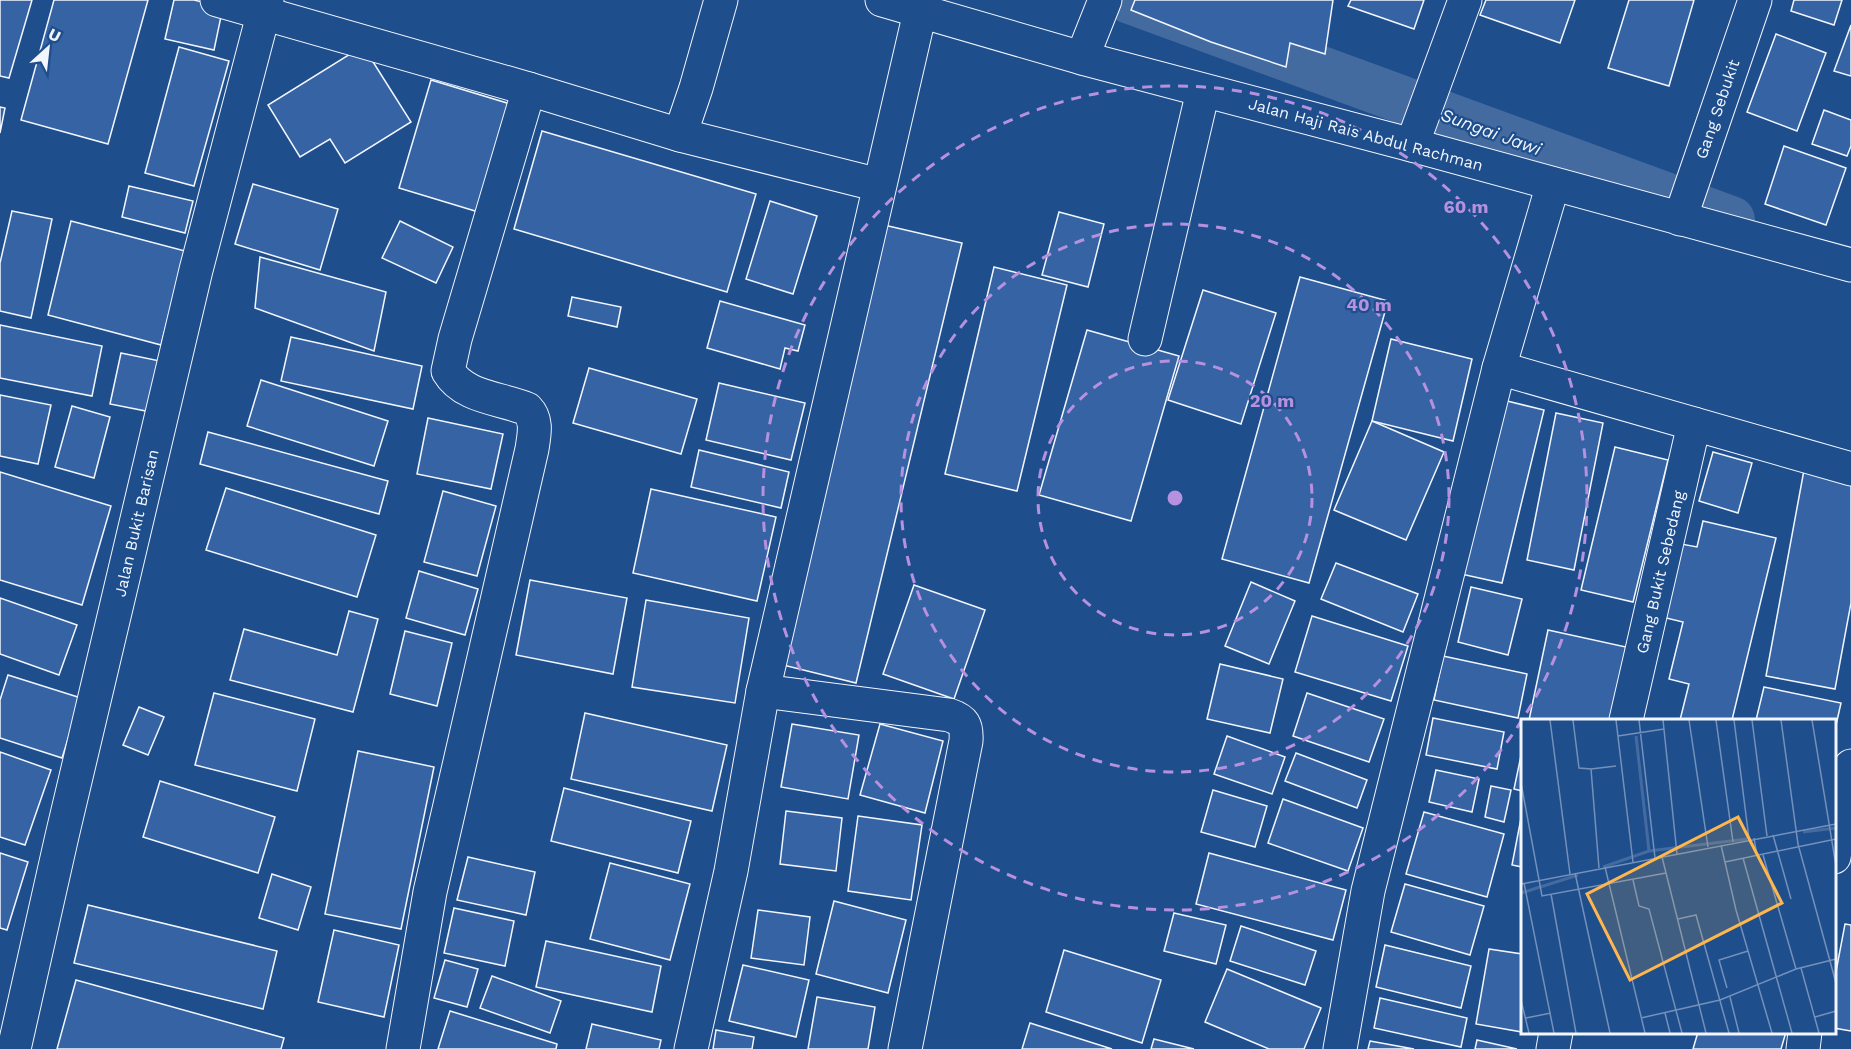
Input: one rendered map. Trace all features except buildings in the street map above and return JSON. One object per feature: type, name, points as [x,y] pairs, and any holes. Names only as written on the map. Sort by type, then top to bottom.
[{"type":"street","points":[[217,0],[265,7],[680,135],[879,185]]},
{"type":"street","points":[[680,135],[721,0]]},
{"type":"street","name":"Jalan Haji Rais Abdul Rachman","points":[[882,0],[1082,58],[1851,265]]},
{"type":"street","points":[[1082,58],[1106,0]]},
{"type":"street","points":[[1412,145],[1465,0]]},
{"type":"street","name":"Gang Sebukit","points":[[1680,219],[1755,0]]},
{"type":"street","name":"Jalan Bukit Barisan","points":[[14,1049],[64,824],[194,281],[265,7]]},
{"type":"street","points":[[691,1049],[731,871],[763,690],[920,12]]},
{"type":"street","points":[[403,1049],[430,892],[527,472],[535,427],[532,415],[527,410],[465,389],[454,381],[448,371],[455,339],[529,89]]},
{"type":"street","points":[[1144,339],[1203,91]]},
{"type":"street","points":[[1340,1049],[1368,891],[1503,354],[1553,184]]},
{"type":"street","points":[[1503,354],[1694,424],[1851,469]]},
{"type":"street","name":"Gang Bukit Sebedang","points":[[1626,719],[1694,424]]},
{"type":"street","points":[[763,690],[949,714],[960,719],[967,727],[905,1049]]},
{"type":"street","points":[[1836,846],[1851,766]]},
{"type":"street","points":[[1553,1049],[1556,1034]]},
{"type":"street","points":[[1803,1049],[1805,1034]]},
{"type":"waterway","name":"Sungai Jawi","points":[[1130,0],[1731,220]]}]
